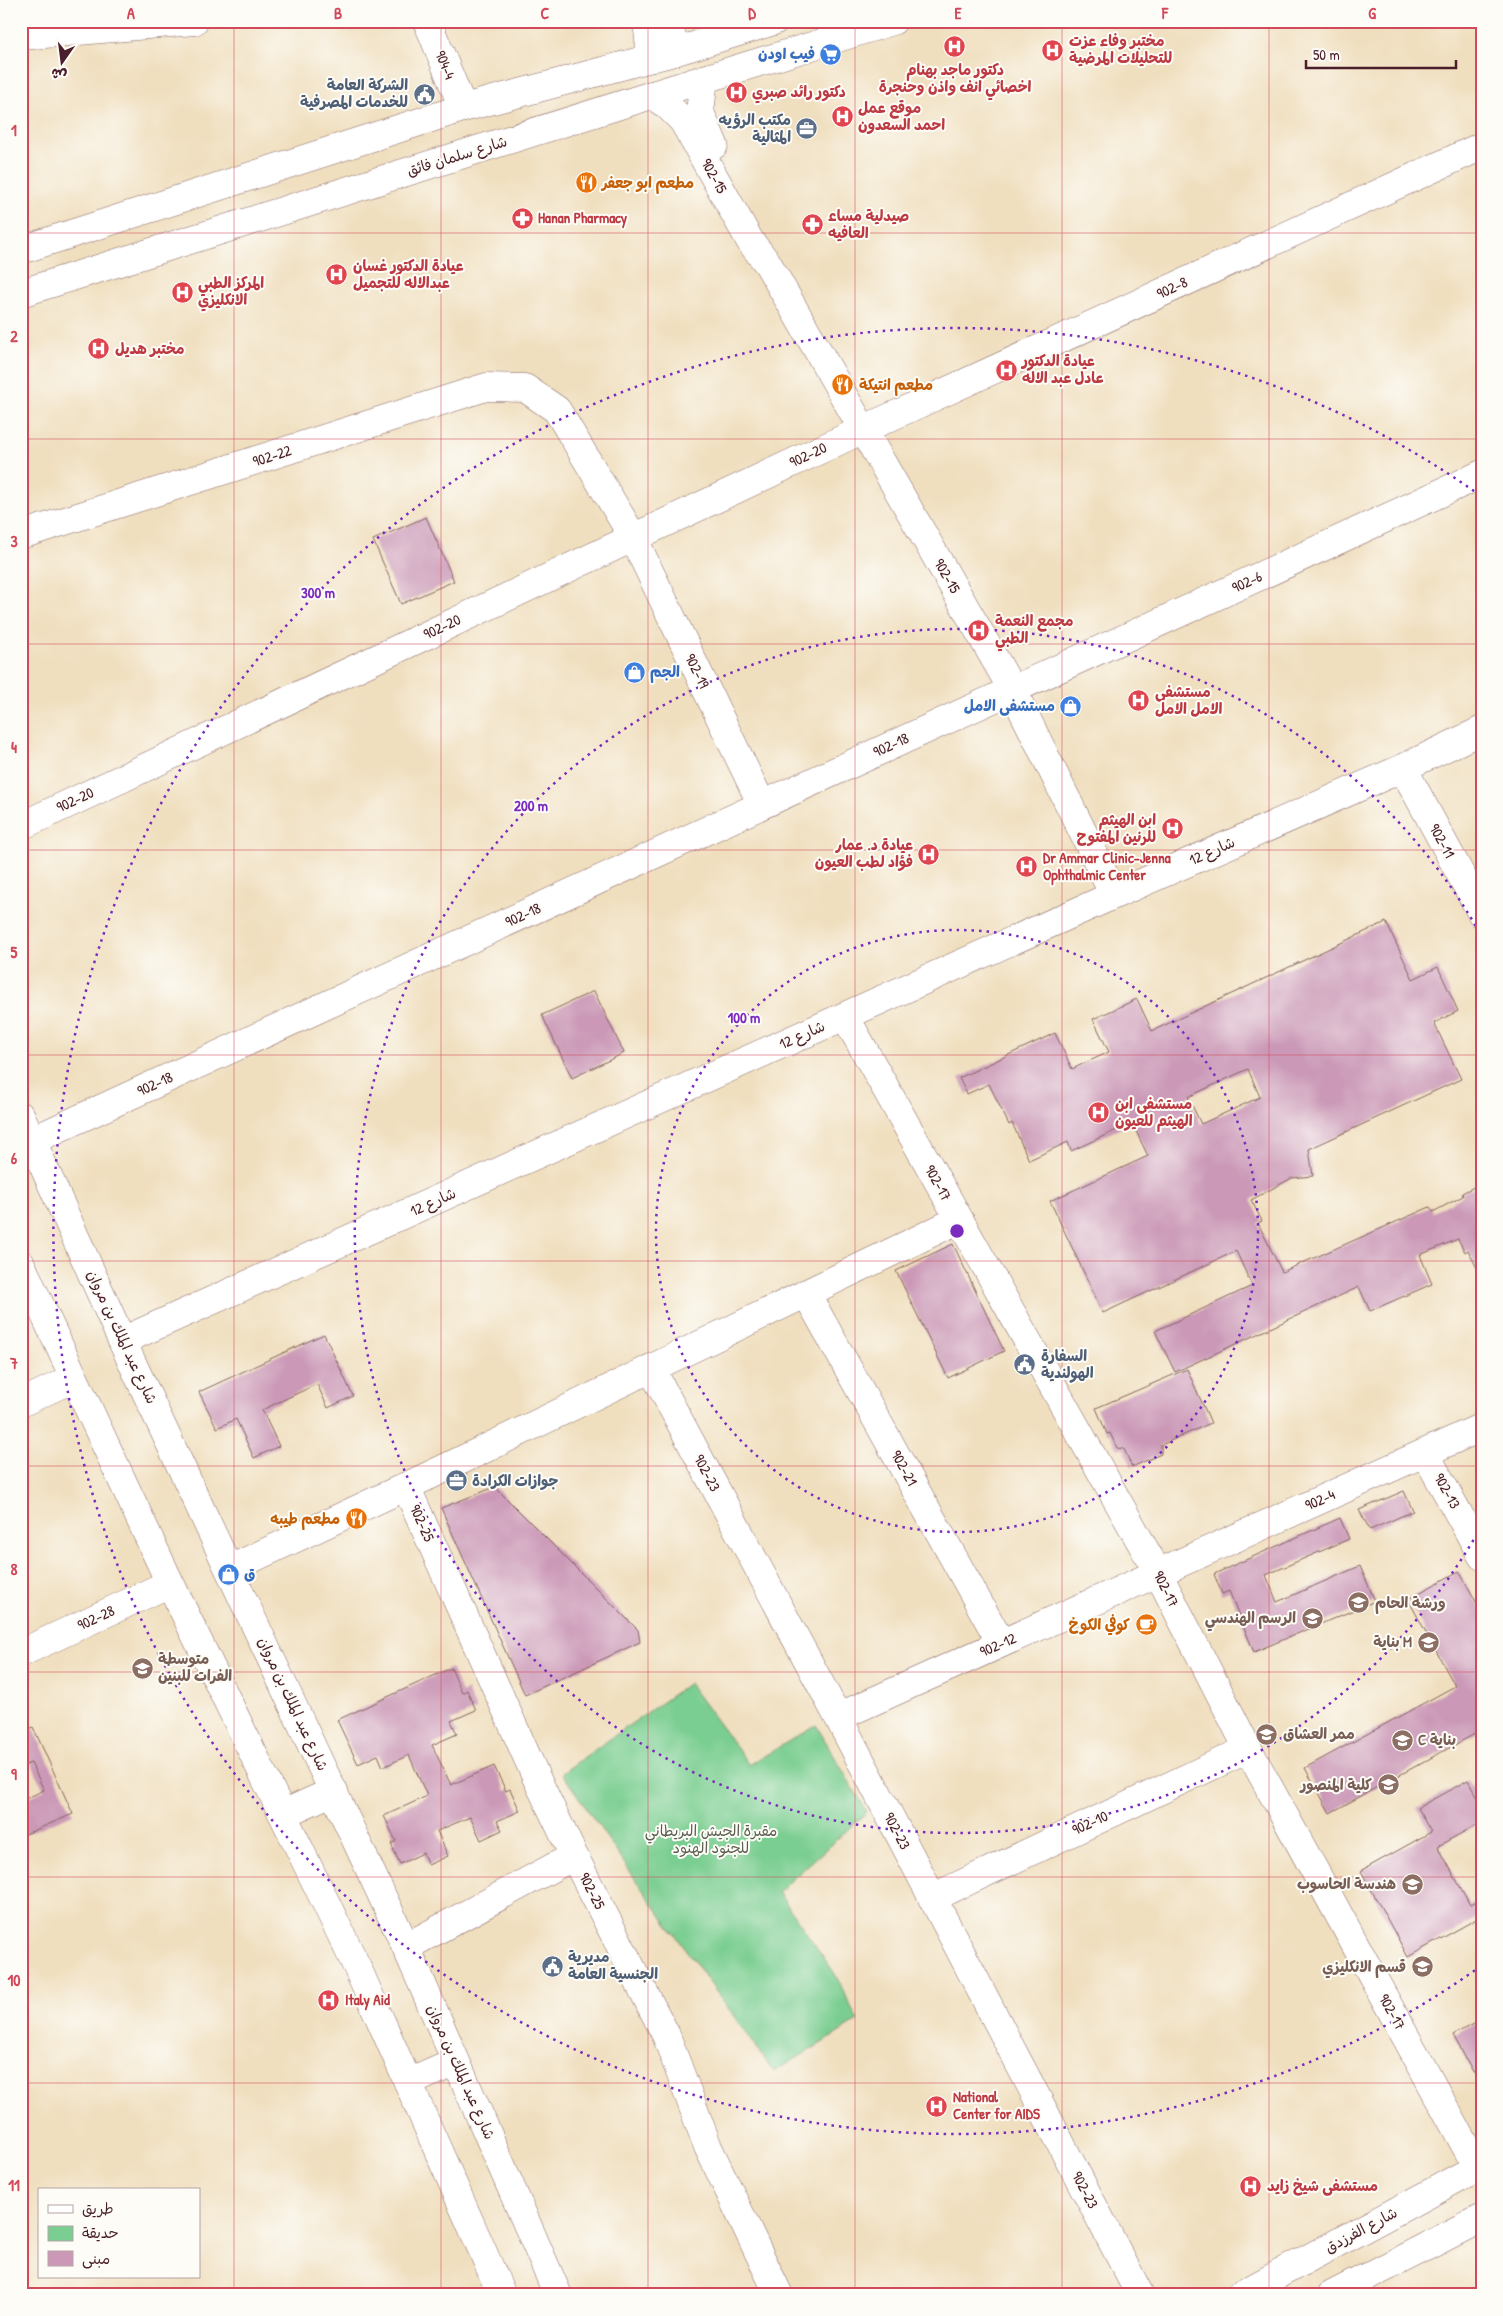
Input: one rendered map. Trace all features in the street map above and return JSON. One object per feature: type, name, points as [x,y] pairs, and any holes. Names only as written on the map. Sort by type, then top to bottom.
[{"type":"street","points":[[21,36],[194,21]]},
{"type":"street","name":"904-4","points":[[427,21],[463,108]]},
{"type":"street","points":[[647,21],[662,55]]},
{"type":"street","points":[[662,55],[669,21]]},
{"type":"street","points":[[21,250],[463,108],[662,55],[774,21]]},
{"type":"street","name":"شارع سلمان فائق","points":[[21,293],[893,21]]},
{"type":"street","name":"902-15","points":[[704,79],[699,106],[701,118],[759,228],[768,264]]},
{"type":"street","name":"902-15","points":[[652,95],[668,106],[683,121],[750,241],[768,264],[1012,689],[1114,894]]},
{"type":"street","name":"902-8","points":[[862,430],[1482,146]]},
{"type":"street","name":"902-22","points":[[21,535],[486,387],[525,388]]},
{"type":"street","name":"902-19","points":[[525,388],[557,410],[633,537],[762,805]]},
{"type":"street","name":"902-20","points":[[21,826],[862,430]]},
{"type":"street","name":"902-6","points":[[1012,689],[1482,474]]},
{"type":"street","name":"902-18","points":[[33,1140],[1012,689]]},
{"type":"street","name":"شارع 12","points":[[122,1341],[1114,894],[1403,768],[1482,730]]},
{"type":"street","name":"902-11","points":[[1403,768],[1482,914]]},
{"type":"street","name":"902-17","points":[[845,1016],[1158,1573],[1248,1748],[1479,2166]]},
{"type":"street","name":"شارع عبد الملك بن مروان","points":[[21,1116],[122,1341],[406,1946],[558,2295]]},
{"type":"street","points":[[230,1569],[958,1220]]},
{"type":"street","points":[[21,1264],[170,1583],[357,1967],[502,2295]]},
{"type":"street","name":"902-21","points":[[806,1293],[1001,1643]]},
{"type":"street","name":"902-23","points":[[651,1368],[838,1717],[1140,2295]]},
{"type":"street","points":[[21,1403],[74,1378]]},
{"type":"street","name":"902-4","points":[[1158,1573],[1482,1427]]},
{"type":"street","name":"902-13","points":[[1425,1453],[1482,1556]]},
{"type":"street","name":"902-25","points":[[406,1486],[574,1856],[666,2034],[708,2147],[779,2295]]},
{"type":"street","name":"902-12","points":[[838,1717],[1158,1573]]},
{"type":"street","name":"902-28","points":[[21,1653],[170,1583]]},
{"type":"street","name":"902-10","points":[[932,1898],[1248,1748]]},
{"type":"street","points":[[283,1814],[334,1791]]},
{"type":"street","points":[[406,1946],[574,1856]]},
{"type":"street","points":[[408,2083],[456,2062]]},
{"type":"street","name":"شارع الفرزدق","points":[[1240,2295],[1479,2166]]},
{"type":"street","points":[[1332,2295],[1482,2218]]},
{"type":"green space","name":"مقبرة الجيش البريطاني للجنود الهنود","points":[[689,1683],[749,1765],[816,1725],[867,1812],[778,1892],[835,1974],[858,2021],[774,2072],[645,1893],[562,1773]]},
{"type":"building","points":[[426,517],[454,581],[401,604],[373,540]]},
{"type":"building","name":"مستشفى ابن الهيثم للعيون","points":[[1386,922],[1413,979],[1438,967],[1458,1011],[1434,1023],[1461,1079],[1309,1149],[1313,1176],[1292,1178],[1251,1200],[1262,1221],[1258,1223],[1282,1272],[1430,1207],[1433,1212],[1463,1196],[1462,1193],[1482,1183],[1482,1278],[1468,1250],[1465,1252],[1458,1239],[1420,1255],[1432,1284],[1370,1311],[1359,1287],[1175,1372],[1155,1331],[1252,1286],[1236,1251],[1103,1313],[1050,1201],[1148,1156],[1132,1123],[1071,1151],[1068,1142],[1029,1160],[1012,1123],[1009,1125],[989,1084],[967,1094],[959,1078],[1055,1033],[1072,1069],[1109,1052],[1093,1019],[1137,999],[1152,1031]],"holes":[[[1248,1069],[1260,1097],[1201,1124],[1188,1097]]]},
{"type":"building","points":[[594,991],[624,1053],[572,1078],[542,1015]]},
{"type":"building","points":[[953,1244],[1004,1351],[948,1378],[896,1271]]},
{"type":"building","points":[[324,1334],[353,1396],[328,1408],[317,1384],[262,1410],[279,1446],[254,1458],[236,1419],[217,1428],[199,1392]]},
{"type":"building","points":[[1187,1369],[1211,1423],[1161,1445],[1161,1454],[1132,1467],[1124,1449],[1117,1448],[1110,1433],[1107,1434],[1096,1408]]},
{"type":"building","points":[[495,1487],[638,1630],[640,1642],[525,1695],[441,1508]]},
{"type":"building","points":[[1404,1491],[1413,1511],[1370,1530],[1359,1510]]},
{"type":"building","points":[[1340,1518],[1349,1539],[1266,1575],[1277,1602],[1360,1566],[1375,1601],[1254,1652],[1229,1591],[1222,1594],[1214,1574]]},
{"type":"building","points":[[1459,1571],[1482,1612],[1482,1730],[1330,1813],[1305,1768],[1455,1686],[1408,1599]]},
{"type":"building","points":[[451,1668],[462,1693],[467,1690],[476,1710],[451,1721],[457,1734],[432,1745],[451,1785],[494,1766],[506,1791],[510,1789],[520,1811],[497,1821],[502,1830],[481,1840],[470,1817],[437,1831],[448,1856],[428,1865],[423,1853],[400,1864],[391,1844],[396,1841],[384,1816],[427,1796],[409,1755],[383,1767],[378,1755],[358,1764],[337,1720]]},
{"type":"building","points":[[33,1727],[73,1814],[21,1836],[21,1801],[44,1790],[31,1763],[21,1767],[21,1733]]},
{"type":"building","points":[[1468,1780],[1482,1805],[1482,1822],[1438,1846],[1470,1905],[1482,1899],[1482,1916],[1408,1957],[1361,1871],[1431,1832],[1417,1808]]},
{"type":"building","points":[[1482,2019],[1482,2088],[1453,2035]]},
{"type":"place","name":"دكتور ماجد بهنام اخصائي انف واذن وحنجرة","points":[[955,47]]},
{"type":"place","name":"مختبر وفاء عزت للتحليلات المرضية","points":[[1053,50]]},
{"type":"place","name":"فيب اودن","points":[[831,54]]},
{"type":"place","name":"دكتور رائد صبري","points":[[736,92]]},
{"type":"place","name":"الشركة العامة للخدمات المصرفية","points":[[424,94]]},
{"type":"place","name":"موقع عمل احمد السعدون","points":[[842,117]]},
{"type":"place","name":"مكتب الرؤيه المثالية","points":[[807,129]]},
{"type":"place","name":"مطعم ابو جعفر","points":[[586,183]]},
{"type":"place","name":"Hanan Pharmacy","points":[[522,218]]},
{"type":"place","name":"صيدلية مساء العافيه","points":[[812,225]]},
{"type":"place","name":"عيادة الدكتور غسان عبدالاله للتجميل","points":[[337,275]]},
{"type":"place","name":"المركز الطبي الانكليزي","points":[[182,292]]},
{"type":"place","name":"مختبر هديل","points":[[99,349]]},
{"type":"place","name":"عيادة الدكتور عادل عبد الاله","points":[[1006,370]]},
{"type":"place","name":"مطعم انتيكة","points":[[843,385]]},
{"type":"place","name":"مجمع النعمة الطبي","points":[[979,630]]},
{"type":"place","name":"الجم","points":[[634,672]]},
{"type":"place","name":"مستشفى الامل الامل","points":[[1139,701]]},
{"type":"place","name":"مستشفى الامل","points":[[1071,706]]},
{"type":"place","name":"ابن الهيثم للرنين المفتوح","points":[[1172,829]]},
{"type":"place","name":"عيادة د. عمار فؤاد لطب العيون","points":[[929,854]]},
{"type":"place","name":"Dr Ammar Clinic-Jenna Ophthalmic Center","points":[[1027,867]]},
{"type":"place","name":"مستشفى ابن الهيثم للعيون","points":[[1099,1113]]},
{"type":"place","name":"السفارة الهولندية","points":[[1025,1365]]},
{"type":"place","name":"جوازات الكرادة","points":[[456,1481]]},
{"type":"place","name":"مطعم طيبه","points":[[356,1519]]},
{"type":"place","name":"ق","points":[[228,1574]]},
{"type":"place","name":"ورشة الحام","points":[[1359,1603]]},
{"type":"place","name":"الرسم الهندسي","points":[[1312,1618]]},
{"type":"place","name":"كوفي الكوخ","points":[[1146,1625]]},
{"type":"place","name":"بناية M","points":[[1428,1642]]},
{"type":"place","name":"متوسطة الفرات للبنين","points":[[142,1668]]},
{"type":"place","name":"ممر العشاق","points":[[1267,1734]]},
{"type":"place","name":"C بناية","points":[[1402,1740]]},
{"type":"place","name":"كلية المنصور","points":[[1388,1785]]},
{"type":"place","name":"هندسة الحاسوب","points":[[1412,1884]]},
{"type":"place","name":"مديرية الجنسية العامة","points":[[552,1966]]},
{"type":"place","name":"قسم الانكليزي","points":[[1422,1967]]},
{"type":"place","name":"Italy Aid","points":[[329,2000]]},
{"type":"place","name":"National Center for AIDS","points":[[937,2106]]},
{"type":"place","name":"مستشفى شيخ زايد","points":[[1251,2186]]}]
